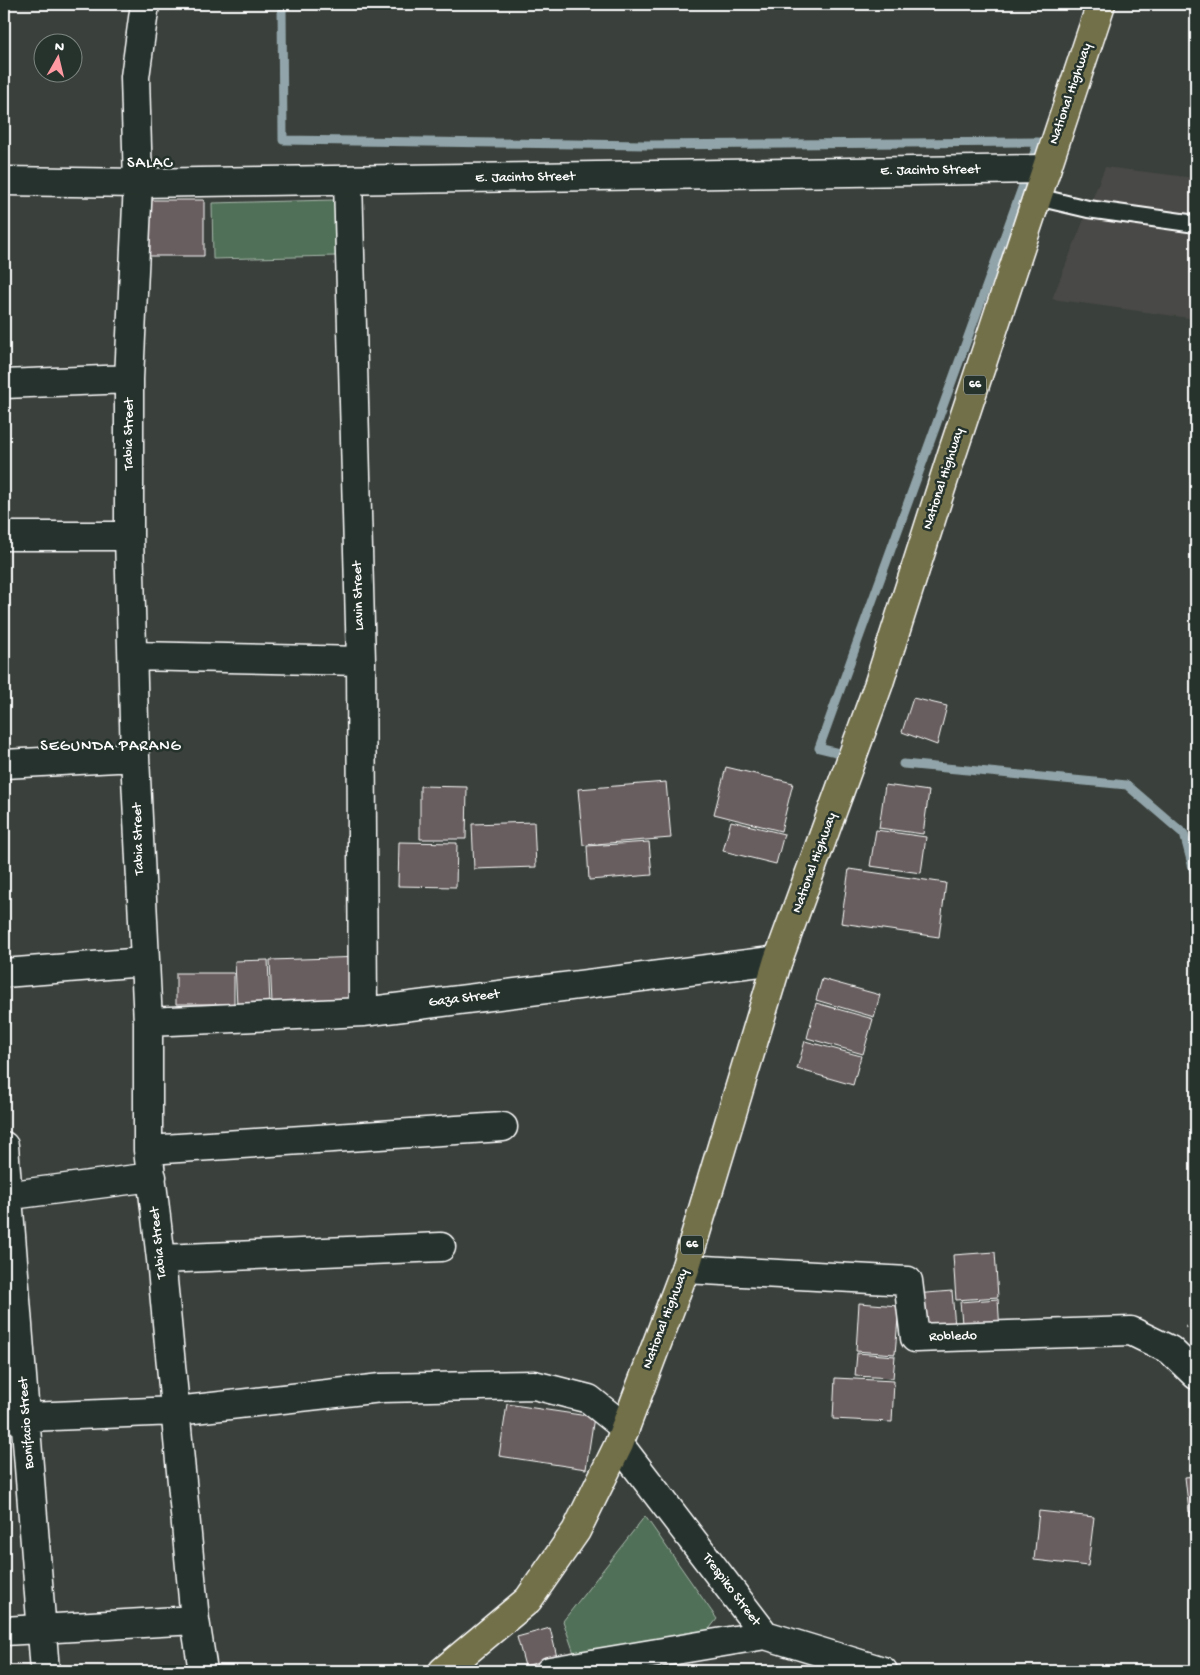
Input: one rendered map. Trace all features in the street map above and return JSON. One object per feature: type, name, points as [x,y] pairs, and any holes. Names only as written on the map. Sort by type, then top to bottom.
[{"type":"main road","name":"National Highway","points":[[443,1671],[528,1600],[576,1530],[622,1436],[685,1269],[778,960],[878,686],[1101,4]]},
{"type":"street","name":"Tabia Street","points":[[145,4],[135,77],[138,183],[129,379],[129,536],[134,656],[135,757],[148,1022],[148,1150],[161,1258],[195,1620],[203,1671]]},
{"type":"street","name":"E. Jacinto Street","points":[[4,181],[138,183],[1046,169]]},
{"type":"street","name":"Lavin Street","points":[[348,180],[361,661],[364,1012]]},
{"type":"street","points":[[4,384],[129,379]]},
{"type":"street","points":[[4,536],[129,536]]},
{"type":"street","points":[[134,656],[361,661]]},
{"type":"street","points":[[4,764],[135,757]]},
{"type":"street","name":"Gaza Street","points":[[148,1022],[364,1012],[778,960]]},
{"type":"street","points":[[4,973],[144,962]]},
{"type":"street","points":[[148,1150],[503,1127]]},
{"type":"street","name":"Bonifacio Street","points":[[4,1146],[15,1418],[42,1630],[45,1671]]},
{"type":"street","points":[[6,1196],[152,1177]]},
{"type":"street","points":[[161,1258],[441,1247]]},
{"type":"street","name":"Robledo","points":[[685,1269],[908,1281],[915,1338],[1131,1331],[1170,1350],[1196,1375]]},
{"type":"street","name":"Trespiko Street","points":[[15,1418],[176,1411],[381,1388],[534,1385],[589,1398],[622,1436],[765,1635],[550,1671]]},
{"type":"street","points":[[4,1631],[195,1620]]},
{"type":"street","points":[[765,1635],[883,1671]]},
{"type":"lane","points":[[1038,197],[1088,209],[1196,224]]},
{"type":"shaded area","points":[[1105,167],[1196,178],[1196,319],[1052,299]]},
{"type":"green space","points":[[334,200],[336,256],[213,259],[212,203]]},
{"type":"green space","points":[[645,1516],[717,1619],[699,1642],[576,1659],[563,1621]]},
{"type":"building","points":[[143,200],[204,200],[204,256],[143,256]]},
{"type":"building","points":[[913,698],[947,706],[937,745],[902,732]]},
{"type":"building","points":[[726,767],[793,783],[781,831],[714,814]]},
{"type":"building","points":[[666,782],[671,838],[583,845],[578,789]]},
{"type":"building","points":[[885,785],[929,791],[923,834],[879,828]]},
{"type":"building","points":[[420,786],[467,787],[466,839],[420,839]]},
{"type":"building","points":[[731,821],[784,834],[776,864],[723,851]]},
{"type":"building","points":[[534,822],[536,867],[474,869],[472,824]]},
{"type":"building","points":[[876,830],[926,837],[921,873],[870,866]]},
{"type":"building","points":[[399,842],[457,843],[456,887],[398,886]]},
{"type":"building","points":[[649,842],[652,875],[589,880],[587,846]]},
{"type":"building","points":[[849,869],[946,883],[939,937],[841,923]]},
{"type":"building","points":[[364,957],[366,999],[272,1003],[270,960]]},
{"type":"building","points":[[268,960],[270,1005],[237,1006],[235,961]]},
{"type":"building","points":[[176,973],[234,973],[234,1004],[176,1004]]},
{"type":"building","points":[[822,979],[880,995],[874,1017],[816,1000]]},
{"type":"building","points":[[816,1003],[873,1019],[863,1054],[807,1038]]},
{"type":"building","points":[[805,1041],[861,1056],[853,1085],[797,1069]]},
{"type":"building","points":[[995,1252],[998,1297],[956,1300],[953,1255]]},
{"type":"building","points":[[952,1291],[955,1327],[917,1330],[914,1294]]},
{"type":"building","points":[[998,1299],[1000,1332],[963,1334],[960,1302]]},
{"type":"building","points":[[859,1303],[899,1306],[895,1354],[856,1351]]},
{"type":"building","points":[[4,1335],[7,1335],[8,1373],[4,1373]]},
{"type":"building","points":[[857,1353],[895,1356],[893,1378],[855,1376]]},
{"type":"building","points":[[835,1378],[894,1381],[892,1422],[833,1419]]},
{"type":"building","points":[[507,1404],[594,1417],[586,1469],[499,1456]]},
{"type":"building","points":[[1196,1476],[1196,1511],[1189,1512],[1185,1477]]},
{"type":"building","points":[[1039,1511],[1094,1517],[1088,1566],[1034,1560]]},
{"type":"building","points":[[1196,1512],[1196,1546],[1193,1546],[1190,1513]]},
{"type":"building","points":[[550,1628],[557,1657],[525,1666],[517,1637]]},
{"type":"waterway","points":[[282,4],[283,140],[646,145],[1038,142],[1033,157]]},
{"type":"waterway","points":[[848,755],[819,748],[1026,177]]},
{"type":"waterway","points":[[903,764],[1127,785],[1184,834],[1196,879]]},
{"type":"district","name":"SALAC","points":[[150,164]]},
{"type":"district","name":"SEGUNDA PARANG","points":[[111,747]]}]
